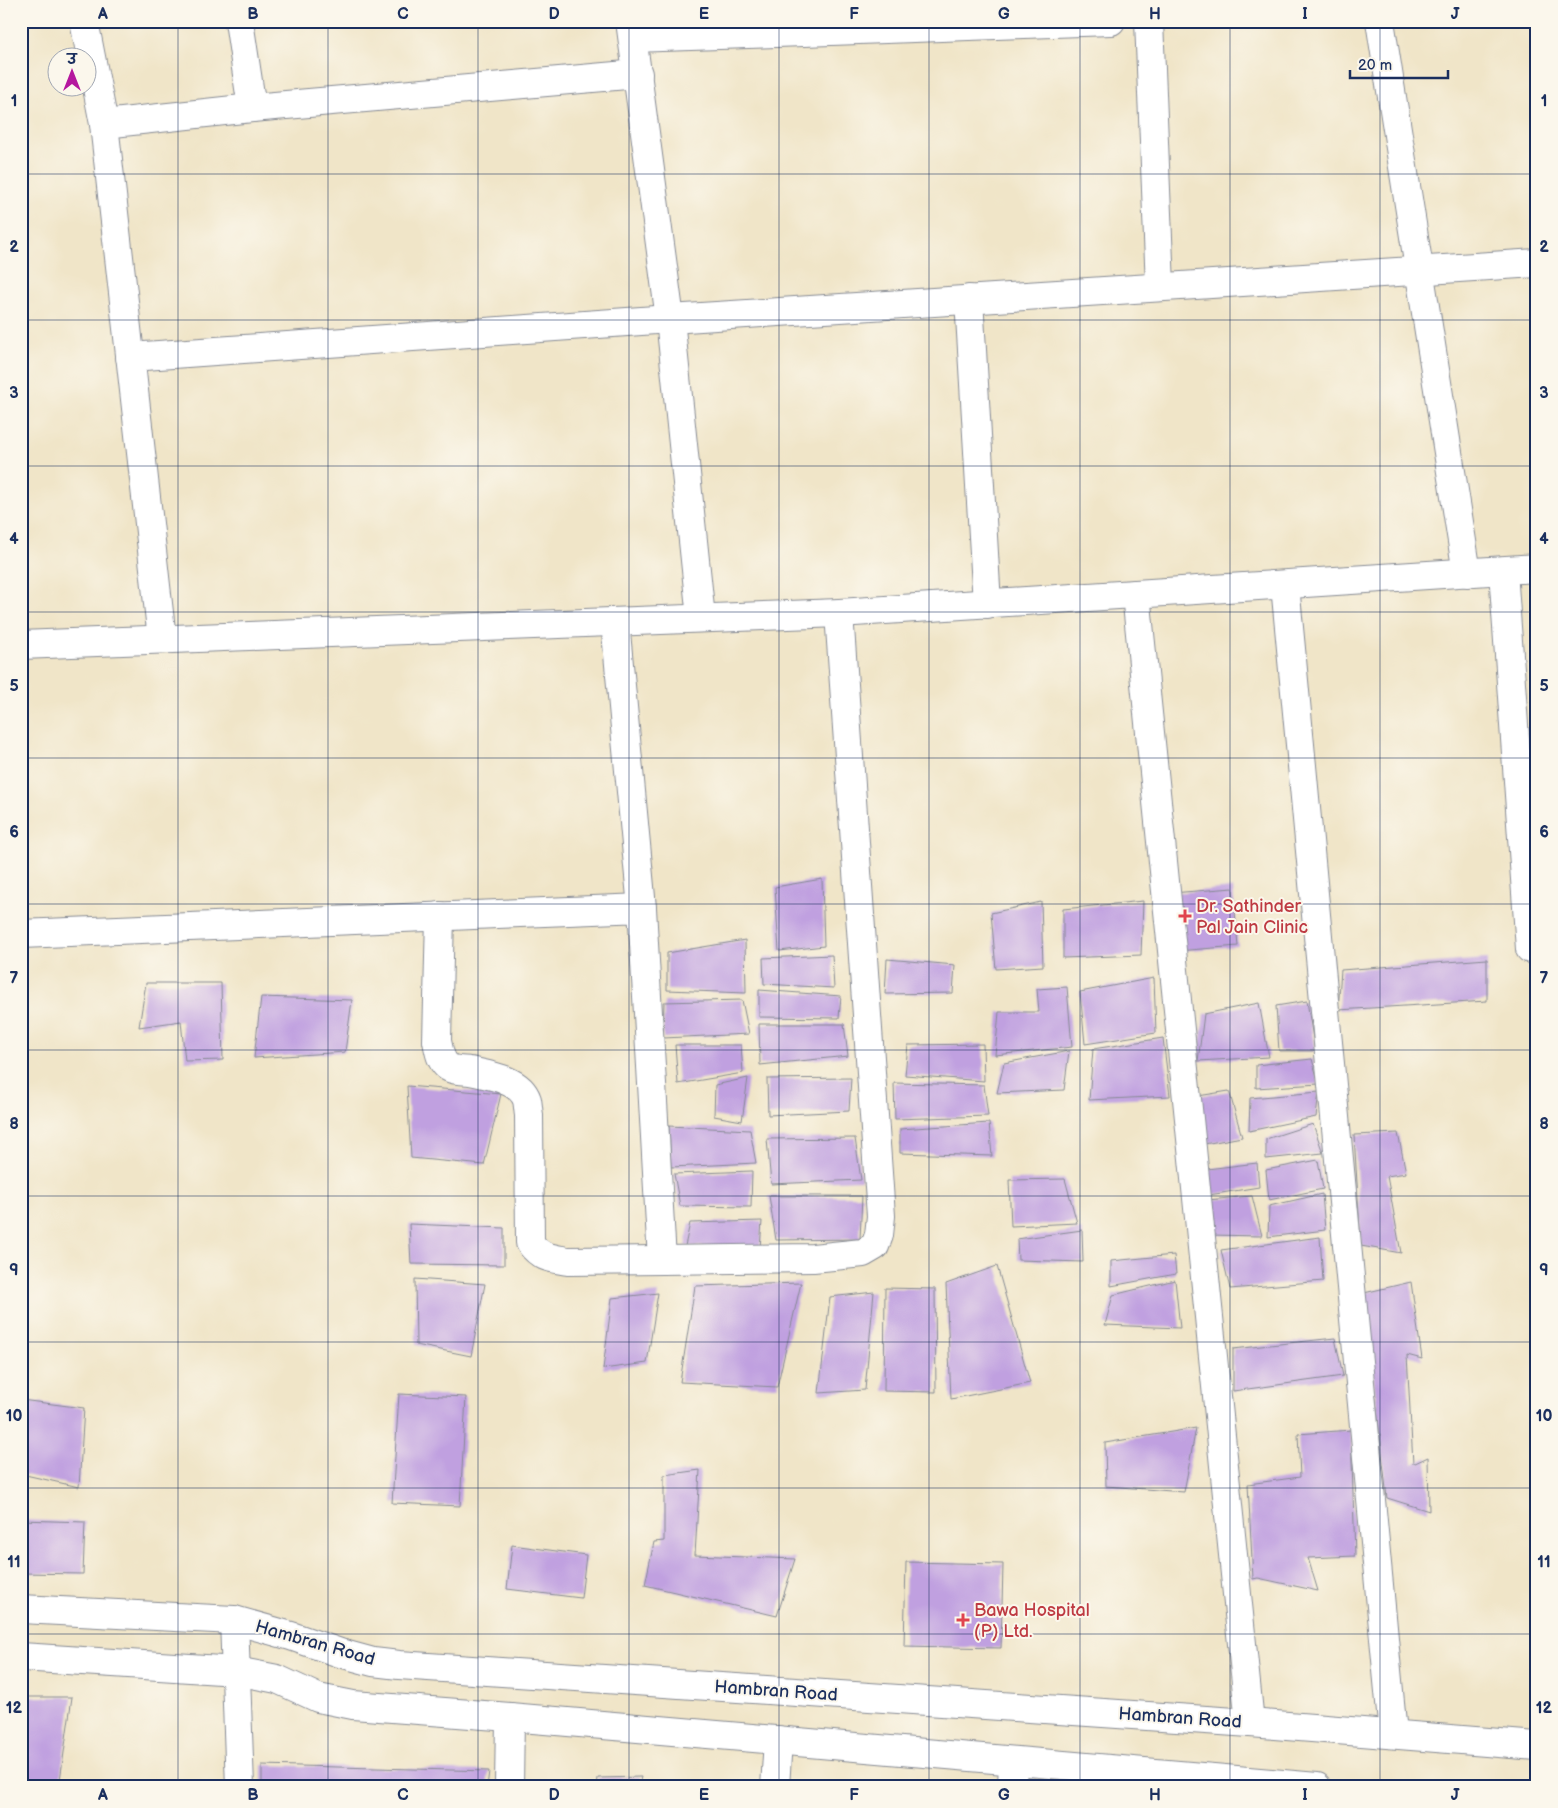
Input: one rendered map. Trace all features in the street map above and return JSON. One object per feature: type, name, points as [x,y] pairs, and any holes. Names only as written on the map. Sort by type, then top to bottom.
[{"type":"street","points":[[84,21],[104,124],[162,639]]},
{"type":"street","points":[[239,21],[252,108]]},
{"type":"street","points":[[701,618],[670,318],[632,30],[1112,21]]},
{"type":"street","points":[[1149,21],[1160,286]]},
{"type":"street","points":[[1380,21],[1467,573]]},
{"type":"street","points":[[104,124],[252,108],[638,74]]},
{"type":"street","points":[[130,357],[670,318],[1537,262]]},
{"type":"street","points":[[969,299],[987,604]]},
{"type":"street","points":[[21,645],[839,613],[1537,568]]},
{"type":"street","points":[[1503,571],[1530,949]]},
{"type":"street","points":[[1286,585],[1394,1734]]},
{"type":"street","points":[[1136,594],[1250,1723]]},
{"type":"street","points":[[440,916],[437,1041],[440,1056],[448,1066],[458,1070],[503,1079],[514,1084],[522,1090],[527,1099],[529,1115],[530,1242],[538,1253],[554,1259],[568,1261],[813,1258],[863,1253],[875,1246],[880,1235],[880,1206],[839,613]]},
{"type":"street","points":[[615,622],[642,908],[662,1260]]},
{"type":"street","points":[[21,934],[642,908]]},
{"type":"street","name":"Hambran Road","points":[[21,1609],[234,1620],[292,1636],[340,1654],[373,1662],[400,1665],[1250,1723],[1537,1746]]},
{"type":"street","points":[[234,1620],[240,1787]]},
{"type":"street","points":[[21,1657],[236,1671],[277,1679],[318,1698],[353,1705],[778,1740],[1012,1774],[1318,1787]]},
{"type":"street","points":[[510,1717],[510,1787]]},
{"type":"street","points":[[775,1787],[778,1740]]},
{"type":"building","points":[[822,879],[824,946],[779,951],[775,887]]},
{"type":"building","points":[[1233,888],[1238,946],[1177,951],[1172,893]]},
{"type":"building","points":[[1143,901],[1141,955],[1063,958],[1063,909]]},
{"type":"building","points":[[1041,902],[1043,966],[996,969],[991,913]]},
{"type":"building","points":[[745,940],[746,993],[667,990],[667,953]]},
{"type":"building","points":[[832,955],[834,988],[764,984],[763,958]]},
{"type":"building","points":[[887,959],[955,965],[953,993],[885,994]]},
{"type":"building","points":[[1487,959],[1487,1001],[1338,1010],[1341,970]]},
{"type":"building","points":[[1154,978],[1156,1033],[1085,1044],[1080,992]]},
{"type":"building","points":[[146,983],[221,983],[223,1060],[185,1061],[181,1021],[139,1027]]},
{"type":"building","points":[[1067,987],[1072,1047],[995,1055],[999,1012],[1039,1012],[1037,989]]},
{"type":"building","points":[[759,990],[841,996],[839,1018],[759,1017]]},
{"type":"building","points":[[261,997],[352,1000],[345,1052],[254,1058]]},
{"type":"building","points":[[742,1000],[749,1034],[663,1038],[664,1002]]},
{"type":"building","points":[[1307,1001],[1315,1051],[1279,1051],[1276,1006]]},
{"type":"building","points":[[1259,1003],[1269,1057],[1198,1061],[1204,1014]]},
{"type":"building","points":[[759,1024],[844,1024],[848,1056],[760,1065]]},
{"type":"building","points":[[1163,1038],[1170,1096],[1089,1100],[1093,1049]]},
{"type":"building","points":[[983,1044],[984,1081],[905,1075],[908,1045]]},
{"type":"building","points":[[675,1045],[741,1045],[743,1073],[678,1084]]},
{"type":"building","points":[[1069,1051],[1064,1090],[997,1093],[1004,1063]]},
{"type":"building","points":[[1312,1059],[1319,1084],[1256,1088],[1256,1065]]},
{"type":"building","points":[[748,1078],[742,1121],[714,1116],[715,1085]]},
{"type":"building","points":[[851,1078],[849,1111],[768,1115],[767,1079]]},
{"type":"building","points":[[894,1083],[984,1085],[988,1116],[895,1119]]},
{"type":"building","points":[[407,1086],[501,1094],[484,1165],[411,1158]]},
{"type":"building","points":[[1229,1091],[1242,1137],[1204,1144],[1198,1096]]},
{"type":"building","points":[[1319,1092],[1316,1117],[1249,1131],[1250,1098]]},
{"type":"building","points":[[989,1123],[992,1156],[900,1153],[900,1129]]},
{"type":"building","points":[[1313,1124],[1323,1153],[1266,1159],[1266,1139]]},
{"type":"building","points":[[669,1126],[750,1130],[756,1163],[671,1167]]},
{"type":"building","points":[[1398,1133],[1406,1173],[1387,1176],[1401,1253],[1361,1246],[1354,1135]]},
{"type":"building","points":[[855,1138],[861,1180],[771,1184],[767,1139]]},
{"type":"building","points":[[1318,1160],[1323,1189],[1269,1200],[1266,1170]]},
{"type":"building","points":[[1257,1163],[1259,1187],[1209,1195],[1207,1169]]},
{"type":"building","points":[[752,1171],[751,1207],[680,1206],[674,1174]]},
{"type":"building","points":[[1065,1179],[1077,1223],[1011,1226],[1009,1180]]},
{"type":"building","points":[[1322,1194],[1325,1230],[1268,1237],[1269,1206]]},
{"type":"building","points":[[769,1196],[862,1196],[860,1239],[776,1240]]},
{"type":"building","points":[[1252,1196],[1262,1236],[1209,1235],[1207,1200]]},
{"type":"building","points":[[762,1221],[760,1249],[685,1246],[690,1223]]},
{"type":"building","points":[[409,1224],[504,1228],[504,1265],[411,1264]]},
{"type":"building","points":[[1082,1230],[1083,1262],[1018,1260],[1017,1239]]},
{"type":"building","points":[[1320,1237],[1323,1281],[1230,1289],[1221,1250]]},
{"type":"building","points":[[1174,1255],[1176,1274],[1111,1286],[1111,1261]]},
{"type":"building","points":[[997,1266],[1030,1383],[951,1399],[946,1284]]},
{"type":"building","points":[[415,1279],[485,1284],[471,1356],[416,1345]]},
{"type":"building","points":[[1175,1280],[1180,1328],[1105,1325],[1113,1295]]},
{"type":"building","points":[[1411,1282],[1422,1359],[1407,1355],[1413,1464],[1428,1457],[1429,1511],[1387,1498],[1364,1293]]},
{"type":"building","points":[[801,1283],[777,1387],[680,1382],[695,1286]]},
{"type":"building","points":[[885,1288],[935,1289],[936,1392],[884,1391]]},
{"type":"building","points":[[874,1292],[865,1390],[819,1393],[830,1297]]},
{"type":"building","points":[[658,1293],[647,1363],[603,1369],[612,1298]]},
{"type":"building","points":[[1335,1338],[1343,1376],[1233,1391],[1233,1349]]},
{"type":"building","points":[[399,1394],[466,1397],[460,1506],[392,1503]]},
{"type":"building","points":[[21,1400],[84,1408],[79,1487],[21,1474]]},
{"type":"building","points":[[1196,1428],[1184,1492],[1106,1486],[1105,1443]]},
{"type":"building","points":[[1351,1430],[1355,1556],[1308,1558],[1318,1591],[1258,1578],[1253,1579],[1248,1484],[1300,1477],[1298,1434]]},
{"type":"building","points":[[700,1470],[695,1555],[795,1559],[777,1616],[645,1585],[654,1542],[664,1541],[664,1475]]},
{"type":"building","points":[[21,1520],[85,1522],[83,1574],[21,1573]]},
{"type":"building","points":[[512,1545],[586,1555],[581,1598],[507,1589]]},
{"type":"building","points":[[906,1562],[1003,1564],[1001,1648],[904,1646]]},
{"type":"building","points":[[21,1697],[72,1697],[59,1787],[21,1787]]},
{"type":"building","points":[[262,1765],[489,1771],[487,1787],[262,1787]]},
{"type":"building","points":[[641,1777],[639,1787],[597,1787],[598,1778]]},
{"type":"place","name":"Dr. Sathinder Pal Jain Clinic","points":[[1185,916]]},
{"type":"place","name":"Bawa Hospital (P) Ltd.","points":[[963,1620]]}]
